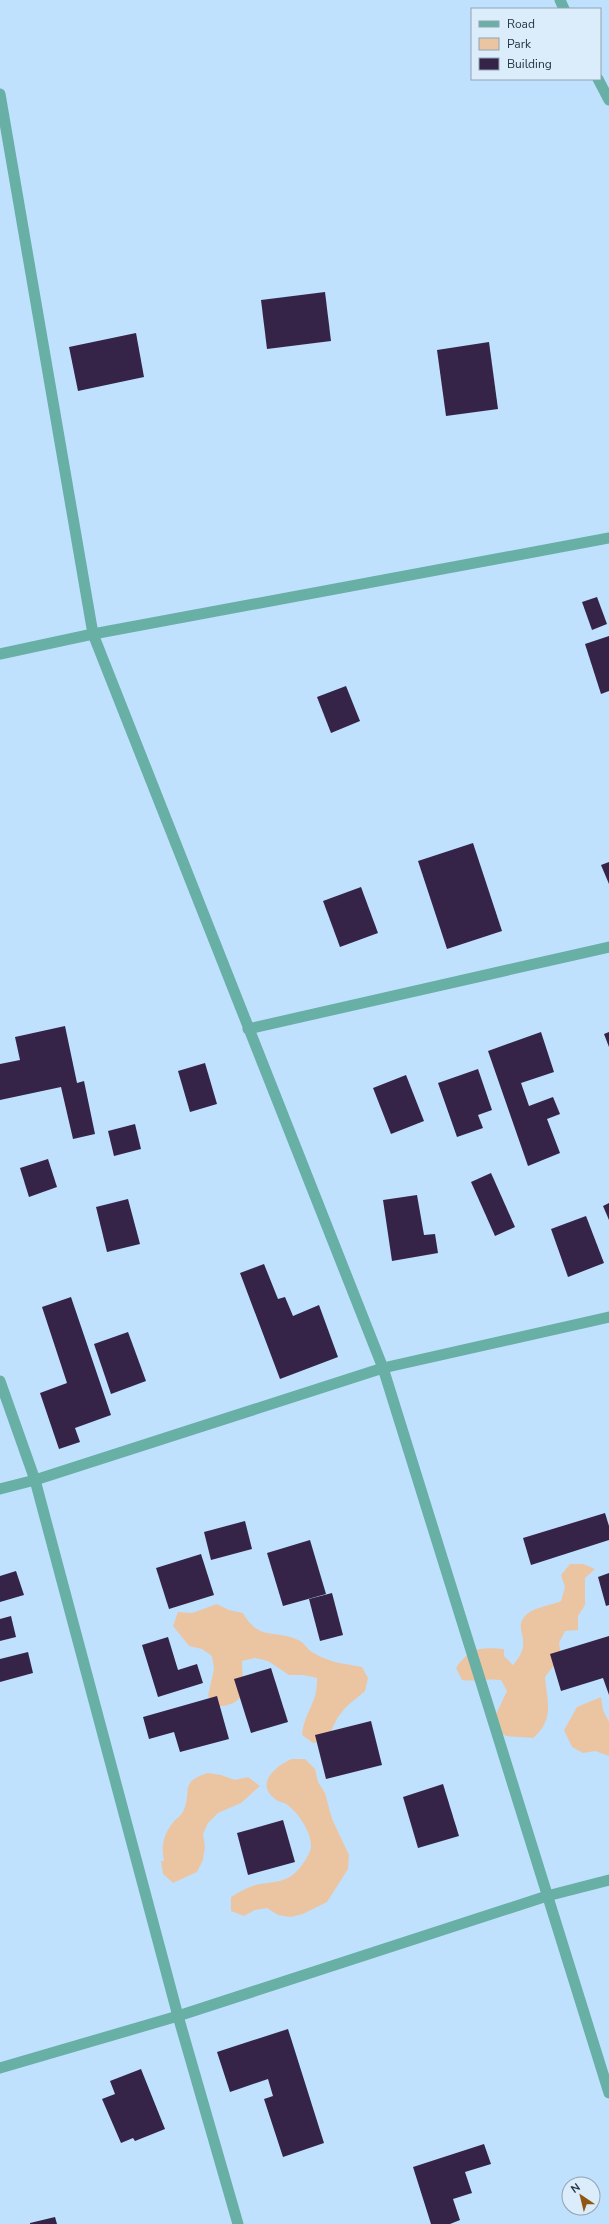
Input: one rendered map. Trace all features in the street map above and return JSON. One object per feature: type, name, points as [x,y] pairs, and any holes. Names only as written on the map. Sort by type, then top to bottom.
[{"type":"street","points":[[599,80],[609,100]]},
{"type":"street","points":[[0,94],[93,634],[383,1368],[609,2093]]},
{"type":"street","points":[[0,654],[93,634],[609,538]]},
{"type":"street","points":[[248,1029],[609,948]]},
{"type":"street","points":[[0,1489],[35,1480],[383,1368],[609,1317]]},
{"type":"street","points":[[0,1381],[35,1480],[178,2016],[238,2224]]},
{"type":"street","points":[[0,2068],[178,2016],[547,1896],[609,1880]]},
{"type":"green space","points":[[570,1564],[583,1564],[595,1569],[585,1578],[585,1605],[578,1616],[578,1630],[565,1631],[559,1643],[561,1656],[545,1677],[548,1702],[547,1717],[540,1731],[533,1738],[506,1736],[495,1729],[495,1716],[507,1691],[501,1680],[462,1680],[456,1668],[471,1652],[489,1648],[504,1649],[504,1656],[513,1665],[522,1649],[523,1643],[521,1622],[527,1614],[532,1611],[561,1601],[565,1587],[561,1575]]},
{"type":"green space","points":[[217,1604],[229,1610],[243,1613],[255,1628],[302,1642],[312,1652],[319,1656],[331,1661],[362,1667],[368,1678],[365,1691],[346,1707],[338,1717],[326,1741],[313,1743],[302,1735],[305,1720],[317,1687],[317,1678],[303,1675],[289,1675],[268,1661],[255,1658],[242,1661],[243,1686],[240,1698],[227,1705],[215,1707],[208,1696],[214,1669],[212,1656],[202,1649],[189,1646],[173,1626],[178,1612],[192,1613]]},
{"type":"green space","points":[[601,1697],[603,1710],[609,1722],[609,1756],[595,1751],[583,1753],[572,1747],[564,1730],[577,1707]]},
{"type":"green space","points":[[292,1759],[305,1759],[315,1769],[318,1782],[325,1793],[332,1819],[349,1855],[348,1869],[327,1902],[303,1914],[291,1917],[278,1915],[267,1908],[255,1910],[244,1916],[231,1911],[231,1897],[255,1885],[286,1879],[297,1871],[311,1850],[311,1841],[307,1829],[299,1817],[286,1804],[275,1799],[269,1793],[267,1787],[267,1781],[274,1770]]},
{"type":"green space","points":[[208,1773],[221,1775],[235,1780],[248,1777],[260,1786],[241,1803],[218,1813],[208,1823],[203,1834],[205,1847],[203,1860],[197,1872],[173,1883],[163,1874],[161,1861],[164,1861],[163,1846],[165,1837],[173,1822],[183,1812],[186,1805],[188,1788],[190,1784],[199,1776]]},
{"type":"building","points":[[325,292],[331,341],[267,349],[261,300]]},
{"type":"building","points":[[136,333],[144,377],[78,391],[69,347]]},
{"type":"building","points":[[489,342],[498,409],[446,416],[437,350]]},
{"type":"building","points":[[597,597],[607,624],[592,630],[582,602]]},
{"type":"building","points":[[609,636],[609,691],[601,694],[585,644]]},
{"type":"building","points":[[346,686],[360,721],[331,733],[317,697]]},
{"type":"building","points":[[473,843],[502,931],[447,949],[418,861]]},
{"type":"building","points":[[609,862],[609,884],[601,865]]},
{"type":"building","points":[[361,887],[378,933],[340,947],[323,901]]},
{"type":"building","points":[[65,1026],[77,1083],[84,1081],[95,1134],[73,1139],[61,1087],[0,1100],[0,1064],[20,1060],[15,1037]]},
{"type":"building","points":[[541,1032],[554,1072],[521,1083],[529,1106],[553,1097],[560,1114],[547,1119],[560,1153],[528,1166],[488,1051]]},
{"type":"building","points":[[609,1032],[609,1047],[604,1034]]},
{"type":"building","points":[[205,1063],[217,1104],[190,1112],[178,1071]]},
{"type":"building","points":[[478,1069],[492,1110],[478,1115],[483,1128],[457,1137],[438,1083]]},
{"type":"building","points":[[406,1075],[424,1121],[391,1134],[373,1088]]},
{"type":"building","points":[[135,1124],[141,1149],[114,1156],[108,1131]]},
{"type":"building","points":[[48,1159],[57,1187],[29,1197],[20,1168]]},
{"type":"building","points":[[491,1173],[515,1227],[495,1236],[471,1182]]},
{"type":"building","points":[[417,1195],[424,1235],[435,1234],[438,1253],[392,1261],[383,1200]]},
{"type":"building","points":[[128,1199],[140,1244],[107,1252],[96,1207]]},
{"type":"building","points":[[609,1203],[609,1220],[603,1206]]},
{"type":"building","points":[[586,1216],[604,1263],[568,1277],[551,1229]]},
{"type":"building","points":[[264,1264],[278,1299],[285,1297],[293,1316],[319,1305],[338,1357],[280,1379],[240,1273]]},
{"type":"building","points":[[71,1297],[111,1415],[75,1428],[80,1442],[59,1449],[40,1393],[67,1383],[42,1307]]},
{"type":"building","points":[[128,1332],[146,1381],[111,1394],[94,1344]]},
{"type":"building","points":[[605,1513],[609,1526],[609,1540],[531,1565],[523,1538]]},
{"type":"building","points":[[245,1521],[252,1549],[211,1560],[204,1532]]},
{"type":"building","points":[[310,1540],[326,1594],[283,1606],[267,1553]]},
{"type":"building","points":[[201,1554],[214,1595],[169,1609],[156,1568]]},
{"type":"building","points":[[16,1571],[24,1595],[0,1602],[0,1576]]},
{"type":"building","points":[[609,1573],[609,1605],[606,1606],[598,1577]]},
{"type":"building","points":[[332,1593],[343,1635],[320,1641],[309,1599]]},
{"type":"building","points":[[11,1616],[16,1637],[0,1641],[0,1619]]},
{"type":"building","points":[[609,1636],[609,1695],[603,1678],[561,1691],[550,1654]]},
{"type":"building","points":[[168,1637],[178,1670],[197,1664],[203,1683],[158,1697],[142,1645]]},
{"type":"building","points":[[28,1652],[33,1673],[0,1682],[0,1659]]},
{"type":"building","points":[[271,1668],[288,1722],[251,1733],[234,1679]]},
{"type":"building","points":[[217,1696],[229,1739],[180,1752],[174,1732],[149,1739],[143,1717]]},
{"type":"building","points":[[371,1721],[382,1765],[326,1779],[315,1735]]},
{"type":"building","points":[[443,1784],[459,1836],[418,1848],[403,1797]]},
{"type":"building","points":[[283,1820],[295,1862],[248,1875],[237,1833]]},
{"type":"building","points":[[288,2029],[324,2143],[283,2157],[264,2099],[273,2096],[268,2079],[230,2092],[217,2052]]},
{"type":"building","points":[[141,2069],[165,2129],[135,2141],[133,2138],[121,2143],[102,2099],[115,2094],[110,2081]]},
{"type":"building","points":[[484,2144],[491,2164],[465,2172],[472,2193],[453,2199],[460,2220],[450,2224],[431,2224],[413,2167]]},
{"type":"building","points":[[55,2217],[57,2224],[30,2224],[30,2223]]}]
